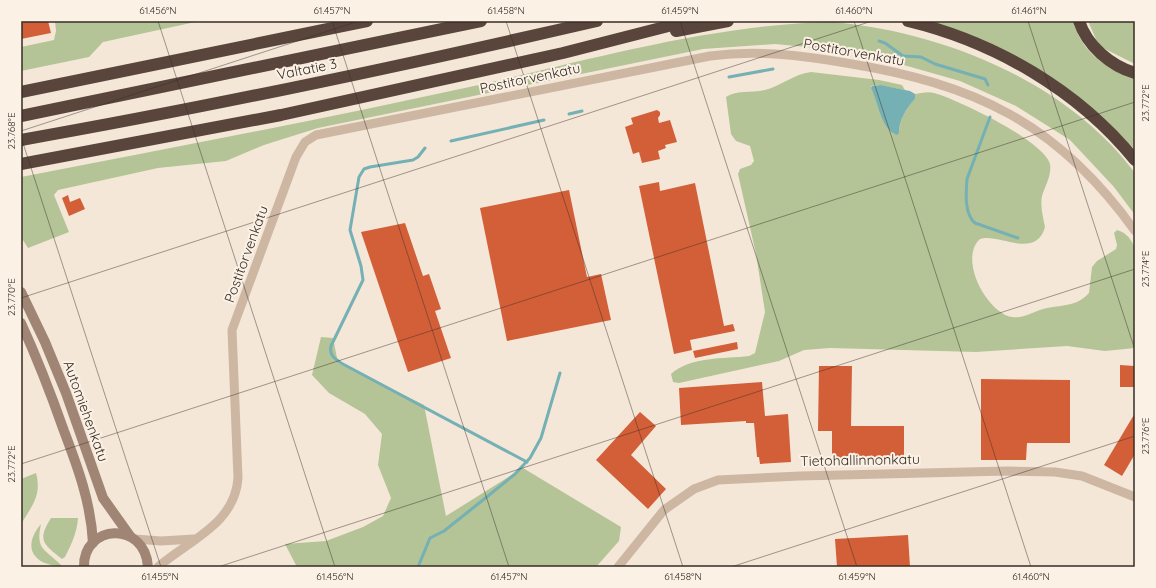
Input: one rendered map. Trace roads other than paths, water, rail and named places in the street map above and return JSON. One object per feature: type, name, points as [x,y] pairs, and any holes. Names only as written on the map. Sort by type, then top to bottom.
[{"type":"highway","points":[[21,92],[367,21]]},
{"type":"highway","name":"Valtatie 3","points":[[21,116],[481,21]]},
{"type":"highway","name":"Valtatie 3","points":[[21,140],[116,123],[417,62],[597,21]]},
{"type":"highway","points":[[21,164],[281,115],[548,56],[688,21]]},
{"type":"highway","points":[[604,42],[728,21]]},
{"type":"highway","points":[[908,21],[982,46],[1010,59],[1038,76],[1068,95],[1097,120],[1135,160]]},
{"type":"highway","points":[[1079,21],[1081,28],[1092,45],[1122,69],[1135,73]]},
{"type":"main road","name":"Automiehenkatu","points":[[21,292],[45,342],[66,393],[103,498],[145,552],[148,567]]},
{"type":"main road","name":"Automiehenkatu","points":[[21,323],[48,385],[80,476],[92,522],[92,543]]},
{"type":"main road","points":[[84,567],[85,557],[92,543],[101,537],[110,533],[120,533],[133,538]]},
{"type":"street","name":"Postitorvenkatu","points":[[158,567],[194,539],[214,526],[225,515],[236,493],[238,478],[232,330],[296,157],[305,142],[316,135],[710,56],[748,53],[815,57],[870,67],[945,85],[985,101],[1022,121],[1062,150],[1089,174],[1135,231]]},
{"type":"street","name":"Tietohallinnonkatu","points":[[618,567],[664,510],[694,489],[718,480],[800,476],[1007,471],[1055,472],[1082,476],[1135,497]]},
{"type":"street","name":"Postitorvenkatu","points":[[133,538],[161,541],[194,539]]},
{"type":"water","points":[[880,85],[910,91],[915,94],[915,99],[906,110],[900,124],[899,133],[897,135],[887,127],[873,94],[871,88],[872,86]]},
{"type":"waterway","points":[[879,41],[885,43],[903,56],[921,57],[935,64],[985,79],[988,85]]},
{"type":"waterway","points":[[729,77],[773,69]]},
{"type":"waterway","points":[[569,114],[582,111]]},
{"type":"waterway","points":[[990,117],[967,179],[967,209],[971,219],[975,223],[1018,238]]},
{"type":"waterway","points":[[451,141],[544,120]]},
{"type":"waterway","points":[[425,148],[418,157],[413,160],[370,167],[364,169],[359,177],[350,230],[361,266],[363,280],[331,346],[331,354],[341,363],[527,462]]},
{"type":"waterway","points":[[418,567],[430,538],[444,531],[483,500],[515,474],[530,458],[541,438],[560,373]]}]
